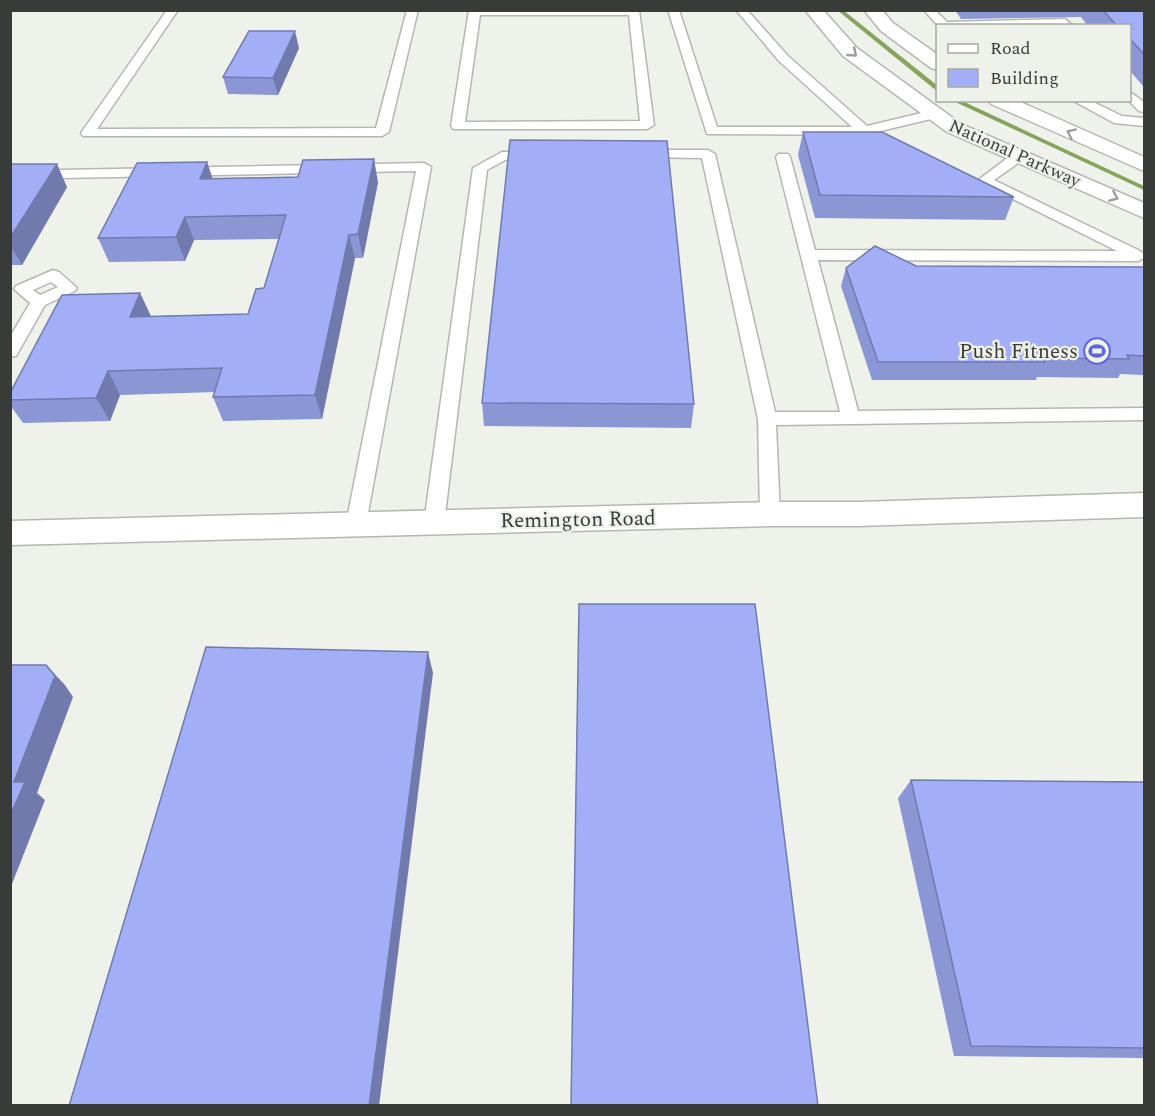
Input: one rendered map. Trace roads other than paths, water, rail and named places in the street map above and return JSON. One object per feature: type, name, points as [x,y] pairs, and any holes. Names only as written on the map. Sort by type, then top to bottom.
[{"type":"street","name":"National Parkway","points":[[813,10],[850,52],[954,128],[1144,211]]},
{"type":"street","points":[[872,10],[887,27],[936,63]]},
{"type":"street","name":"National Parkway","points":[[1003,102],[1144,164]]},
{"type":"street","name":"Remington Road","points":[[10,533],[1144,506]]},
{"type":"lane","points":[[173,10],[88,133],[382,132],[413,10]]},
{"type":"lane","points":[[673,10],[712,131],[864,131],[934,114]]},
{"type":"lane","points":[[741,10],[755,29],[800,76],[864,131]]},
{"type":"lane","points":[[929,10],[945,24]]},
{"type":"lane","points":[[474,11],[634,12],[647,125],[458,126],[474,11]]},
{"type":"lane","points":[[986,24],[1065,22],[1066,24]]},
{"type":"lane","points":[[1131,97],[1144,108]]},
{"type":"lane","points":[[1082,102],[1119,120],[1144,122]]},
{"type":"lane","points":[[628,155],[708,154],[767,420],[770,514]]},
{"type":"lane","points":[[434,523],[480,168],[502,156],[559,155]]},
{"type":"lane","points":[[1019,156],[984,181],[1141,257]]},
{"type":"lane","points":[[783,157],[851,418]]},
{"type":"lane","points":[[10,175],[424,167],[356,524]]},
{"type":"lane","points":[[808,255],[1141,257]]},
{"type":"lane","points":[[10,352],[39,302]]},
{"type":"lane","points":[[767,420],[1144,414]]},
{"type":"waterway","points":[[839,10],[936,88]]},
{"type":"waterway","points":[[958,102],[1144,188]]},
{"type":"place","name":"Push Fitness","points":[[1097,351]]}]
